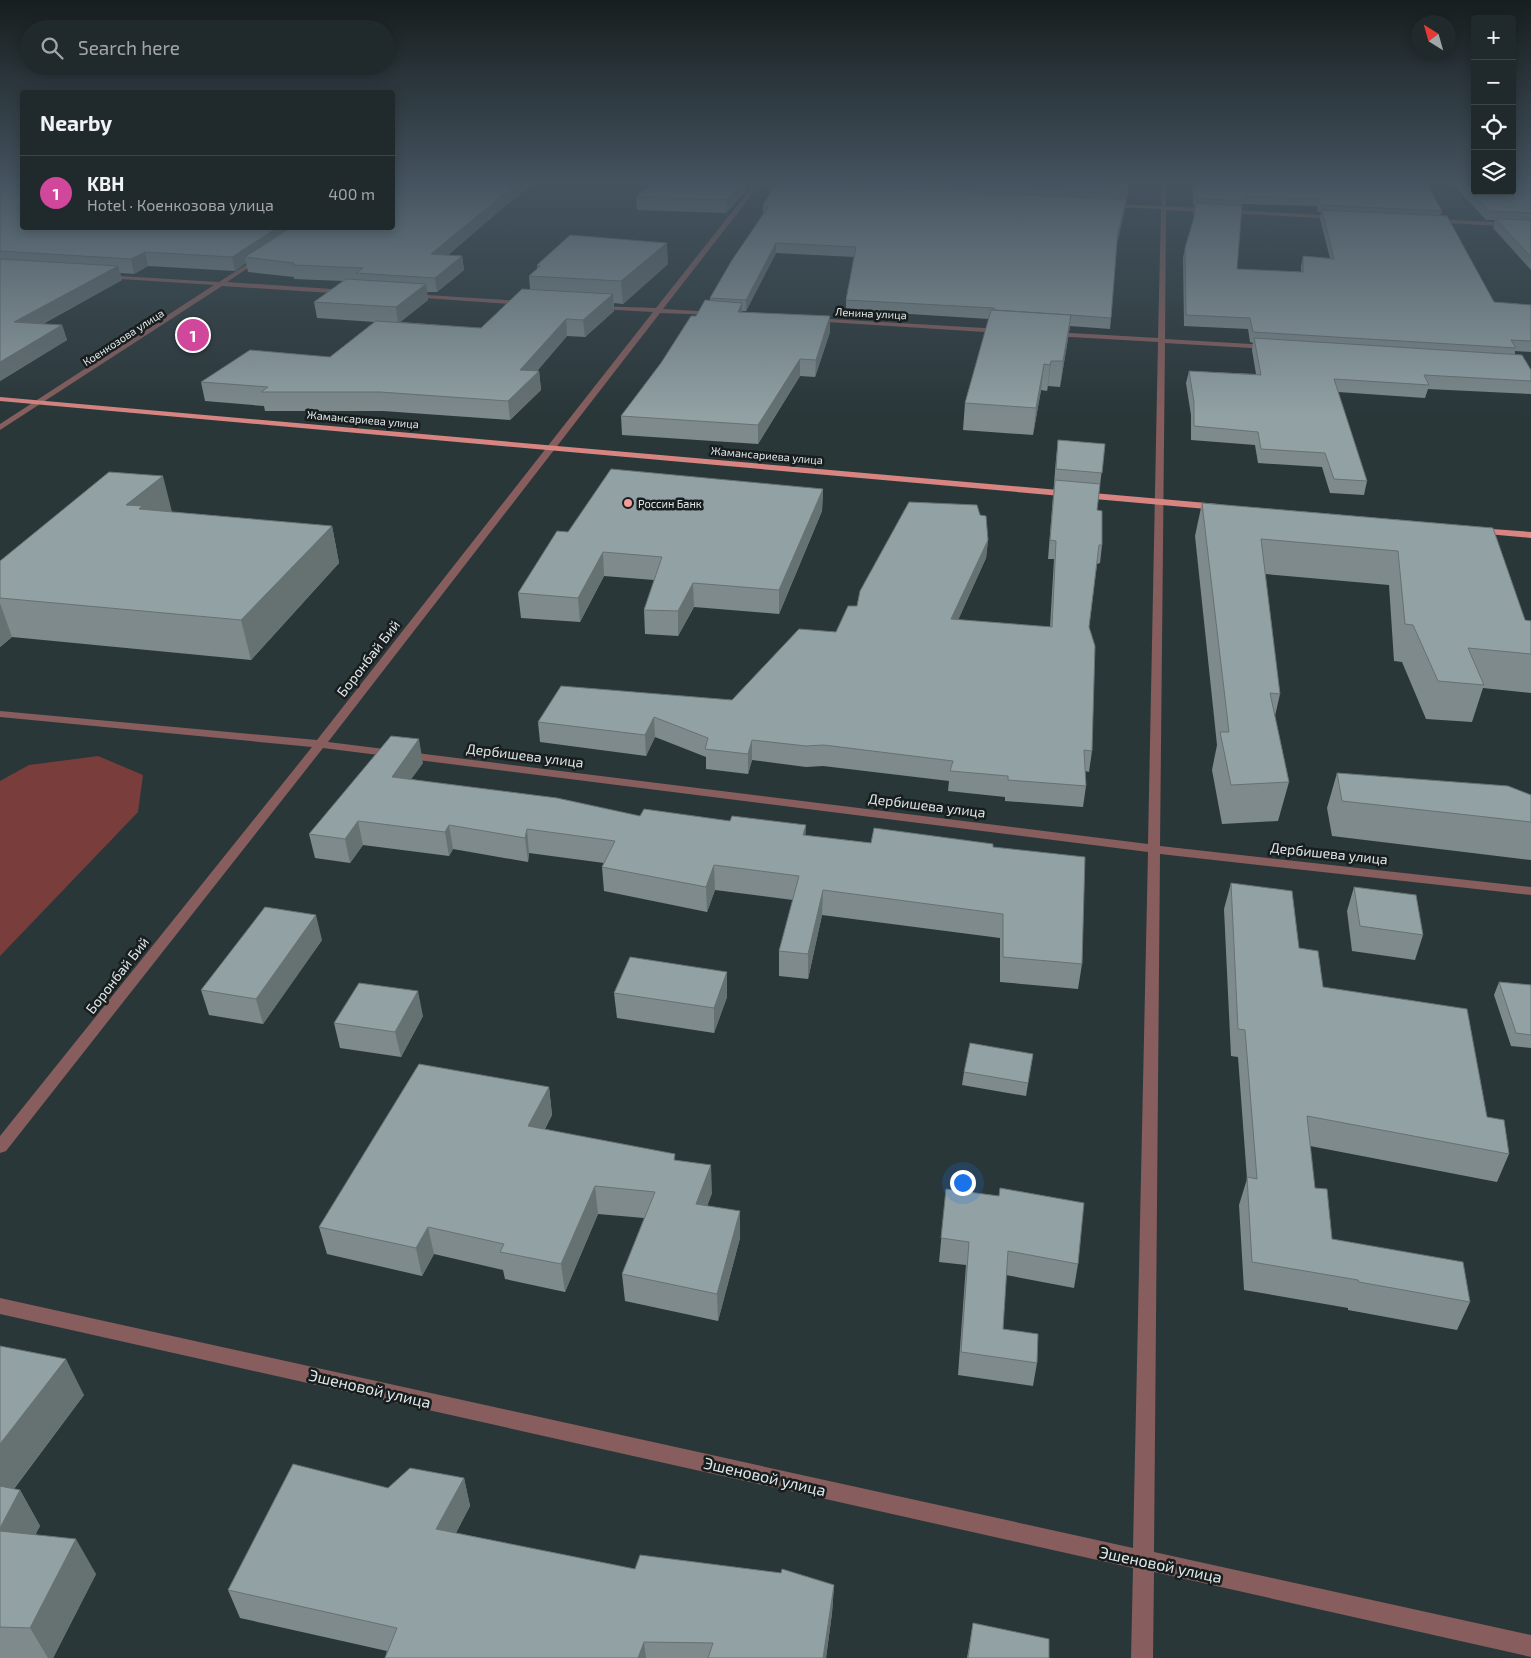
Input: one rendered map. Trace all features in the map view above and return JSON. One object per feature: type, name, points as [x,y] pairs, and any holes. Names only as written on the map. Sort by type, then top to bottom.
[{"type":"main road","name":"Жамансариева улица","points":[[0,399],[1228,508]]},
{"type":"main road","points":[[1472,530],[1531,535]]},
{"type":"street","name":"Коенкозова улица","points":[[0,428],[256,261]]},
{"type":"street","name":"Боронбай Бий","points":[[0,1147],[320,744],[553,447],[695,261]]},
{"type":"street","points":[[1142,1658],[1163,261]]},
{"type":"street","points":[[97,276],[351,292]]},
{"type":"street","points":[[401,295],[530,303]]},
{"type":"street","points":[[589,306],[727,315]]},
{"type":"street","name":"Ленина улица","points":[[806,319],[1014,332]]},
{"type":"street","points":[[1044,333],[1272,347]]},
{"type":"street","name":"Дербишева улица","points":[[0,714],[320,744],[1154,848],[1531,890]]},
{"type":"street","name":"Эшеновой улица","points":[[0,1306],[1531,1646]]},
{"type":"shaded area","points":[[98,756],[143,775],[138,812],[0,956],[0,781],[29,765]]},
{"type":"building","points":[[0,261],[40,261],[118,266],[14,322],[62,325],[0,362]]},
{"type":"building","points":[[281,261],[455,261],[435,278],[356,273],[363,268],[292,265],[294,263]]},
{"type":"building","points":[[541,261],[645,261],[621,281],[529,276],[540,266],[537,265]]},
{"type":"building","points":[[731,261],[766,261],[746,300],[710,298]]},
{"type":"building","points":[[853,261],[1116,261],[1111,318],[994,310],[994,308],[846,300]]},
{"type":"building","points":[[1185,261],[1238,261],[1237,269],[1303,272],[1303,261],[1472,261],[1494,302],[1531,305],[1531,341],[1511,340],[1516,348],[1253,332],[1250,318],[1186,315]]},
{"type":"building","points":[[346,279],[426,284],[396,307],[314,302]]},
{"type":"building","points":[[522,289],[613,294],[583,320],[566,319],[520,370],[539,371],[508,401],[380,392],[261,392],[268,387],[201,382],[250,350],[330,357],[376,321],[481,328]]},
{"type":"building","points":[[705,300],[742,303],[738,312],[830,316],[816,360],[800,359],[758,425],[621,416],[661,363],[691,316],[696,316]]},
{"type":"building","points":[[991,310],[1071,315],[1063,361],[1051,361],[1050,365],[1044,364],[1036,408],[965,403]]},
{"type":"building","points":[[1254,338],[1522,355],[1531,370],[1531,381],[1424,375],[1429,385],[1334,379],[1367,481],[1334,479],[1325,453],[1261,449],[1258,432],[1194,426],[1194,402],[1189,371],[1261,375]]},
{"type":"building","points":[[1058,440],[1105,444],[1102,473],[1056,469]]},
{"type":"building","points":[[611,469],[823,489],[779,590],[693,583],[678,611],[644,610],[662,557],[603,552],[578,598],[518,593],[557,531],[568,532]]},
{"type":"building","points":[[109,472],[163,476],[126,505],[142,506],[139,509],[332,526],[241,620],[0,598],[0,561]]},
{"type":"building","points":[[1055,480],[1100,484],[1097,510],[1102,511],[1102,545],[1099,545],[1089,627],[1095,646],[1092,751],[1084,750],[1086,786],[1008,780],[1008,776],[950,771],[953,761],[824,745],[806,746],[752,740],[748,754],[705,749],[708,738],[654,717],[645,735],[538,722],[561,686],[732,700],[799,629],[836,632],[848,606],[857,606],[860,591],[909,502],[977,505],[980,515],[986,516],[988,540],[951,619],[1052,627],[1056,541],[1050,540]]},
{"type":"building","points":[[1202,503],[1493,528],[1525,620],[1531,621],[1531,654],[1468,648],[1484,685],[1438,681],[1413,625],[1405,624],[1398,551],[1261,539],[1280,694],[1270,693],[1289,782],[1231,785],[1220,732],[1229,732]]},
{"type":"building","points":[[391,736],[419,739],[392,777],[557,798],[640,816],[644,809],[730,821],[732,816],[806,825],[803,835],[871,843],[874,828],[993,844],[993,847],[1085,857],[1082,964],[1003,957],[1003,914],[823,890],[808,954],[779,951],[799,876],[714,865],[706,887],[602,867],[615,841],[527,829],[525,838],[449,825],[445,832],[358,821],[345,839],[309,834]]},
{"type":"building","points":[[1337,773],[1508,786],[1531,795],[1531,822],[1342,801]]},
{"type":"building","points":[[1231,883],[1292,891],[1299,948],[1318,951],[1323,987],[1467,1009],[1487,1117],[1504,1120],[1509,1154],[1307,1116],[1315,1188],[1327,1189],[1332,1239],[1463,1262],[1470,1302],[1252,1262],[1247,1177],[1257,1179],[1245,1030],[1238,1029]]},
{"type":"building","points":[[1354,887],[1416,895],[1423,935],[1360,926]]},
{"type":"building","points":[[265,907],[316,915],[256,999],[201,990]]},
{"type":"building","points":[[630,957],[727,972],[714,1008],[614,993]]},
{"type":"building","points":[[1499,982],[1531,985],[1531,1035],[1516,1033]]},
{"type":"building","points":[[359,983],[418,991],[395,1032],[334,1023]]},
{"type":"building","points":[[970,1043],[1033,1054],[1028,1083],[964,1072]]},
{"type":"building","points":[[419,1064],[549,1087],[528,1126],[675,1154],[674,1160],[711,1165],[696,1204],[740,1211],[717,1294],[622,1274],[655,1192],[595,1186],[561,1264],[500,1252],[504,1244],[428,1227],[416,1248],[319,1227]]},
{"type":"building","points":[[1000,1188],[1084,1203],[1078,1264],[1008,1251],[1003,1329],[1038,1334],[1037,1363],[961,1352],[969,1242],[941,1238],[946,1189],[999,1196]]},
{"type":"building","points":[[0,1346],[66,1359],[0,1444]]},
{"type":"building","points":[[293,1464],[388,1488],[410,1468],[464,1478],[436,1529],[635,1569],[640,1555],[781,1573],[782,1569],[834,1585],[823,1658],[708,1658],[713,1643],[644,1642],[638,1658],[385,1658],[397,1628],[228,1590]]},
{"type":"building","points":[[0,1486],[20,1490],[0,1528]]},
{"type":"building","points":[[0,1531],[76,1539],[30,1628],[0,1627]]},
{"type":"building","points":[[973,1623],[1049,1639],[1049,1658],[968,1658]]},
{"type":"place","name":"KBH","points":[[193,335]]},
{"type":"place","name":"Россин Банк","points":[[628,503]]}]
